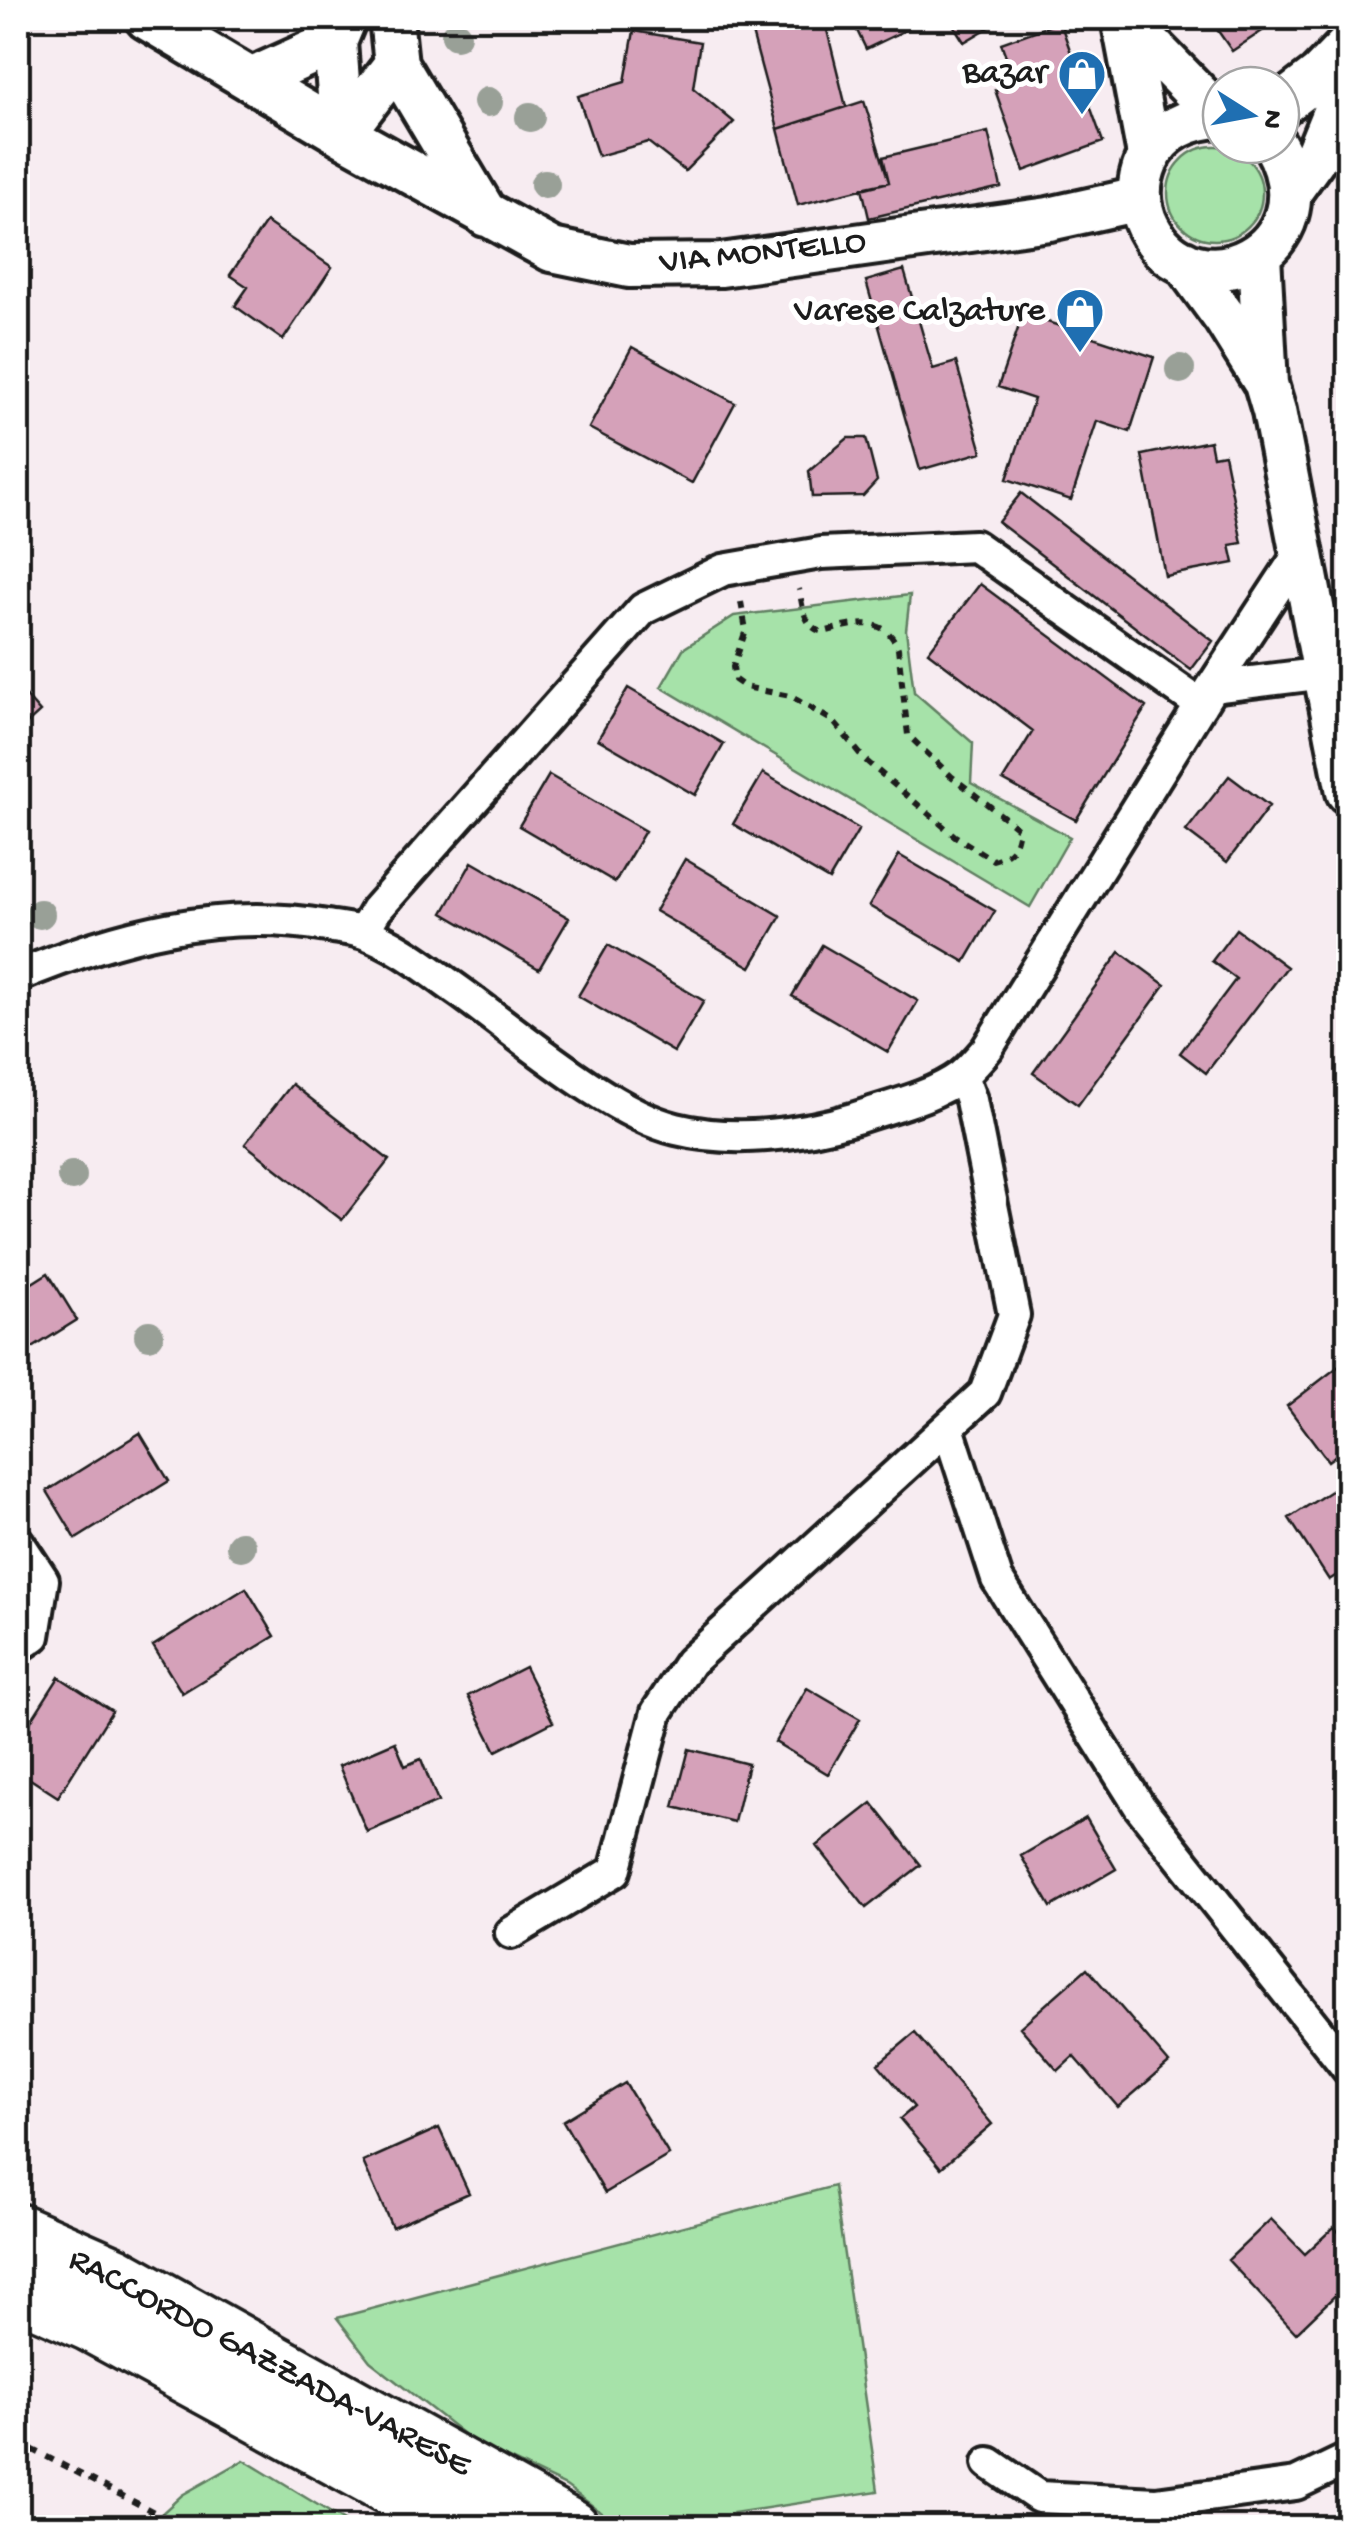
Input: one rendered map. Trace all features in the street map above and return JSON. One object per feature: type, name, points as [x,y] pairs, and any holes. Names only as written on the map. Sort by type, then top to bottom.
[{"type":"highway","name":"RACCORDO GAZZADA-VARESE","points":[[18,2232],[116,2275],[571,2528]]},
{"type":"highway","name":"RACCORDO GAZZADA-VARESE","points":[[18,2291],[90,2323],[466,2528]]},
{"type":"main road","name":"VIA MONTELLO","points":[[146,18],[342,134],[552,250],[629,266],[721,265],[1048,219],[1139,198]]},
{"type":"main road","points":[[391,18],[396,64],[486,215]]},
{"type":"main road","points":[[1123,18],[1201,97]]},
{"type":"main road","points":[[1123,18],[1149,155]]},
{"type":"main road","points":[[253,78],[340,30],[342,134]]},
{"type":"main road","points":[[1301,90],[1348,46]]},
{"type":"main road","points":[[342,134],[396,64]]},
{"type":"main road","points":[[1291,190],[1317,154],[1348,78]]},
{"type":"main road","points":[[1201,118],[1178,126],[1162,138],[1149,155],[1141,176],[1139,198],[1153,237],[1184,262],[1210,268],[1236,266],[1259,254],[1276,237],[1288,215],[1291,190],[1285,165]]},
{"type":"main road","points":[[1259,254],[1266,384],[1348,792]]},
{"type":"main road","points":[[1184,262],[1226,318],[1266,384]]},
{"type":"street","points":[[363,932],[376,910],[643,609],[723,570],[821,553],[975,546],[1207,696],[1325,673]]},
{"type":"street","points":[[18,976],[136,936],[215,920],[265,918],[363,932],[408,955],[599,1091],[637,1114],[675,1129],[723,1136],[776,1134],[836,1124],[931,1093],[962,1076],[986,1049],[1301,551]]},
{"type":"street","points":[[511,1933],[614,1871],[658,1712],[690,1662],[985,1393],[1014,1315],[971,1100],[962,1076]]},
{"type":"street","points":[[948,1428],[997,1578],[1140,1807],[1348,2069]]},
{"type":"street","points":[[18,1542],[43,1580],[34,1636],[18,1647]]},
{"type":"street","points":[[990,2463],[1039,2497],[1156,2503],[1296,2484],[1348,2459]]},
{"type":"path","points":[[735,568],[746,630],[733,667],[735,680],[744,687],[790,696],[834,720],[864,760],[955,836],[993,860],[1008,855],[1017,846],[1019,828],[952,776],[908,734],[898,648],[893,637],[884,627],[870,623],[823,632],[808,624],[792,558]]},
{"type":"path","points":[[18,2442],[185,2528]]},
{"type":"green space","points":[[1201,148],[1201,165],[1252,165],[1261,184],[1259,211],[1233,237],[1197,237],[1171,211],[1171,175],[1197,149]]},
{"type":"green space","points":[[910,595],[906,630],[914,692],[973,743],[971,783],[1070,837],[1030,907],[661,687],[683,649],[734,616]]},
{"type":"green space","points":[[834,2186],[878,2491],[734,2513],[745,2527],[621,2527],[566,2486],[475,2443],[370,2361],[337,2318]]},
{"type":"green space","points":[[244,2460],[354,2527],[147,2527],[182,2495]]},
{"type":"building","points":[[748,18],[824,18],[846,107],[778,129]]},
{"type":"building","points":[[851,18],[902,18],[908,29],[866,49]]},
{"type":"building","points":[[949,18],[1005,18],[964,42]]},
{"type":"building","points":[[1209,18],[1282,18],[1232,51]]},
{"type":"building","points":[[1060,22],[1103,142],[1024,171],[995,90],[1016,83],[1001,43]]},
{"type":"building","points":[[634,31],[700,42],[693,88],[734,122],[685,171],[648,142],[598,156],[578,96],[625,82]]},
{"type":"building","points":[[864,101],[889,182],[798,205],[778,129]]},
{"type":"building","points":[[988,132],[1001,187],[869,218],[862,188],[889,182],[883,157]]},
{"type":"building","points":[[266,222],[332,267],[283,340],[235,306],[248,287],[230,275]]},
{"type":"building","points":[[904,270],[933,369],[956,362],[982,452],[920,470],[866,281]]},
{"type":"building","points":[[1023,314],[1154,357],[1130,432],[1097,421],[1071,500],[1007,479],[1034,399],[998,387]]},
{"type":"building","points":[[632,347],[735,403],[692,483],[589,428]]},
{"type":"building","points":[[848,438],[866,438],[877,481],[863,496],[812,497],[809,471]]},
{"type":"building","points":[[1210,441],[1213,456],[1224,454],[1242,543],[1230,545],[1234,563],[1165,576],[1142,455]]},
{"type":"building","points":[[1021,493],[1213,641],[1191,670],[998,522]]},
{"type":"building","points":[[980,584],[1146,707],[1076,820],[1003,780],[1033,731],[928,652]]},
{"type":"building","points":[[18,687],[40,712],[18,732]]},
{"type":"building","points":[[628,688],[724,744],[695,795],[598,739]]},
{"type":"building","points":[[763,773],[859,829],[829,880],[733,824]]},
{"type":"building","points":[[549,775],[645,831],[615,882],[519,826]]},
{"type":"building","points":[[1229,776],[1269,806],[1227,862],[1186,831]]},
{"type":"building","points":[[899,855],[995,911],[965,962],[869,906]]},
{"type":"building","points":[[685,859],[781,916],[751,967],[655,911]]},
{"type":"building","points":[[472,862],[569,918],[539,969],[443,913]]},
{"type":"building","points":[[1236,929],[1287,967],[1206,1073],[1180,1053],[1236,979],[1212,961]]},
{"type":"building","points":[[608,945],[704,1001],[674,1052],[578,996]]},
{"type":"building","points":[[822,945],[918,1001],[888,1052],[792,996]]},
{"type":"building","points":[[1120,952],[1165,985],[1078,1105],[1033,1073]]},
{"type":"building","points":[[292,1084],[389,1160],[342,1220],[245,1144]]},
{"type":"building","points":[[48,1273],[77,1320],[18,1357],[18,1292]]},
{"type":"building","points":[[1348,1359],[1348,1446],[1328,1461],[1287,1406]]},
{"type":"building","points":[[140,1433],[169,1481],[76,1539],[47,1491]]},
{"type":"building","points":[[1343,1483],[1348,1491],[1348,1568],[1329,1580],[1289,1518]]},
{"type":"building","points":[[246,1588],[275,1636],[182,1693],[153,1646]]},
{"type":"building","points":[[525,1667],[553,1722],[496,1751],[468,1696]]},
{"type":"building","points":[[59,1677],[112,1711],[58,1797],[18,1771],[18,1741]]},
{"type":"building","points":[[807,1688],[860,1719],[828,1774],[775,1742]]},
{"type":"building","points":[[395,1742],[405,1766],[421,1759],[438,1802],[367,1832],[339,1766]]},
{"type":"building","points":[[689,1749],[748,1764],[734,1822],[674,1807]]},
{"type":"building","points":[[872,1803],[921,1865],[866,1908],[817,1846]]},
{"type":"building","points":[[1086,1818],[1116,1869],[1051,1907],[1021,1856]]},
{"type":"building","points":[[1087,1968],[1169,2063],[1118,2107],[1074,2056],[1058,2071],[1020,2027]]},
{"type":"building","points":[[915,2033],[992,2124],[941,2168],[900,2119],[914,2107],[878,2064]]},
{"type":"building","points":[[625,2083],[669,2155],[605,2193],[563,2121]]},
{"type":"building","points":[[439,2128],[469,2193],[392,2227],[363,2162]]},
{"type":"building","points":[[1271,2219],[1305,2254],[1334,2227],[1348,2242],[1348,2283],[1296,2333],[1228,2260]]},
{"type":"place","name":"Bazar","points":[[1082,116]]},
{"type":"place","name":"Varese Calzature","points":[[1080,354]]}]
